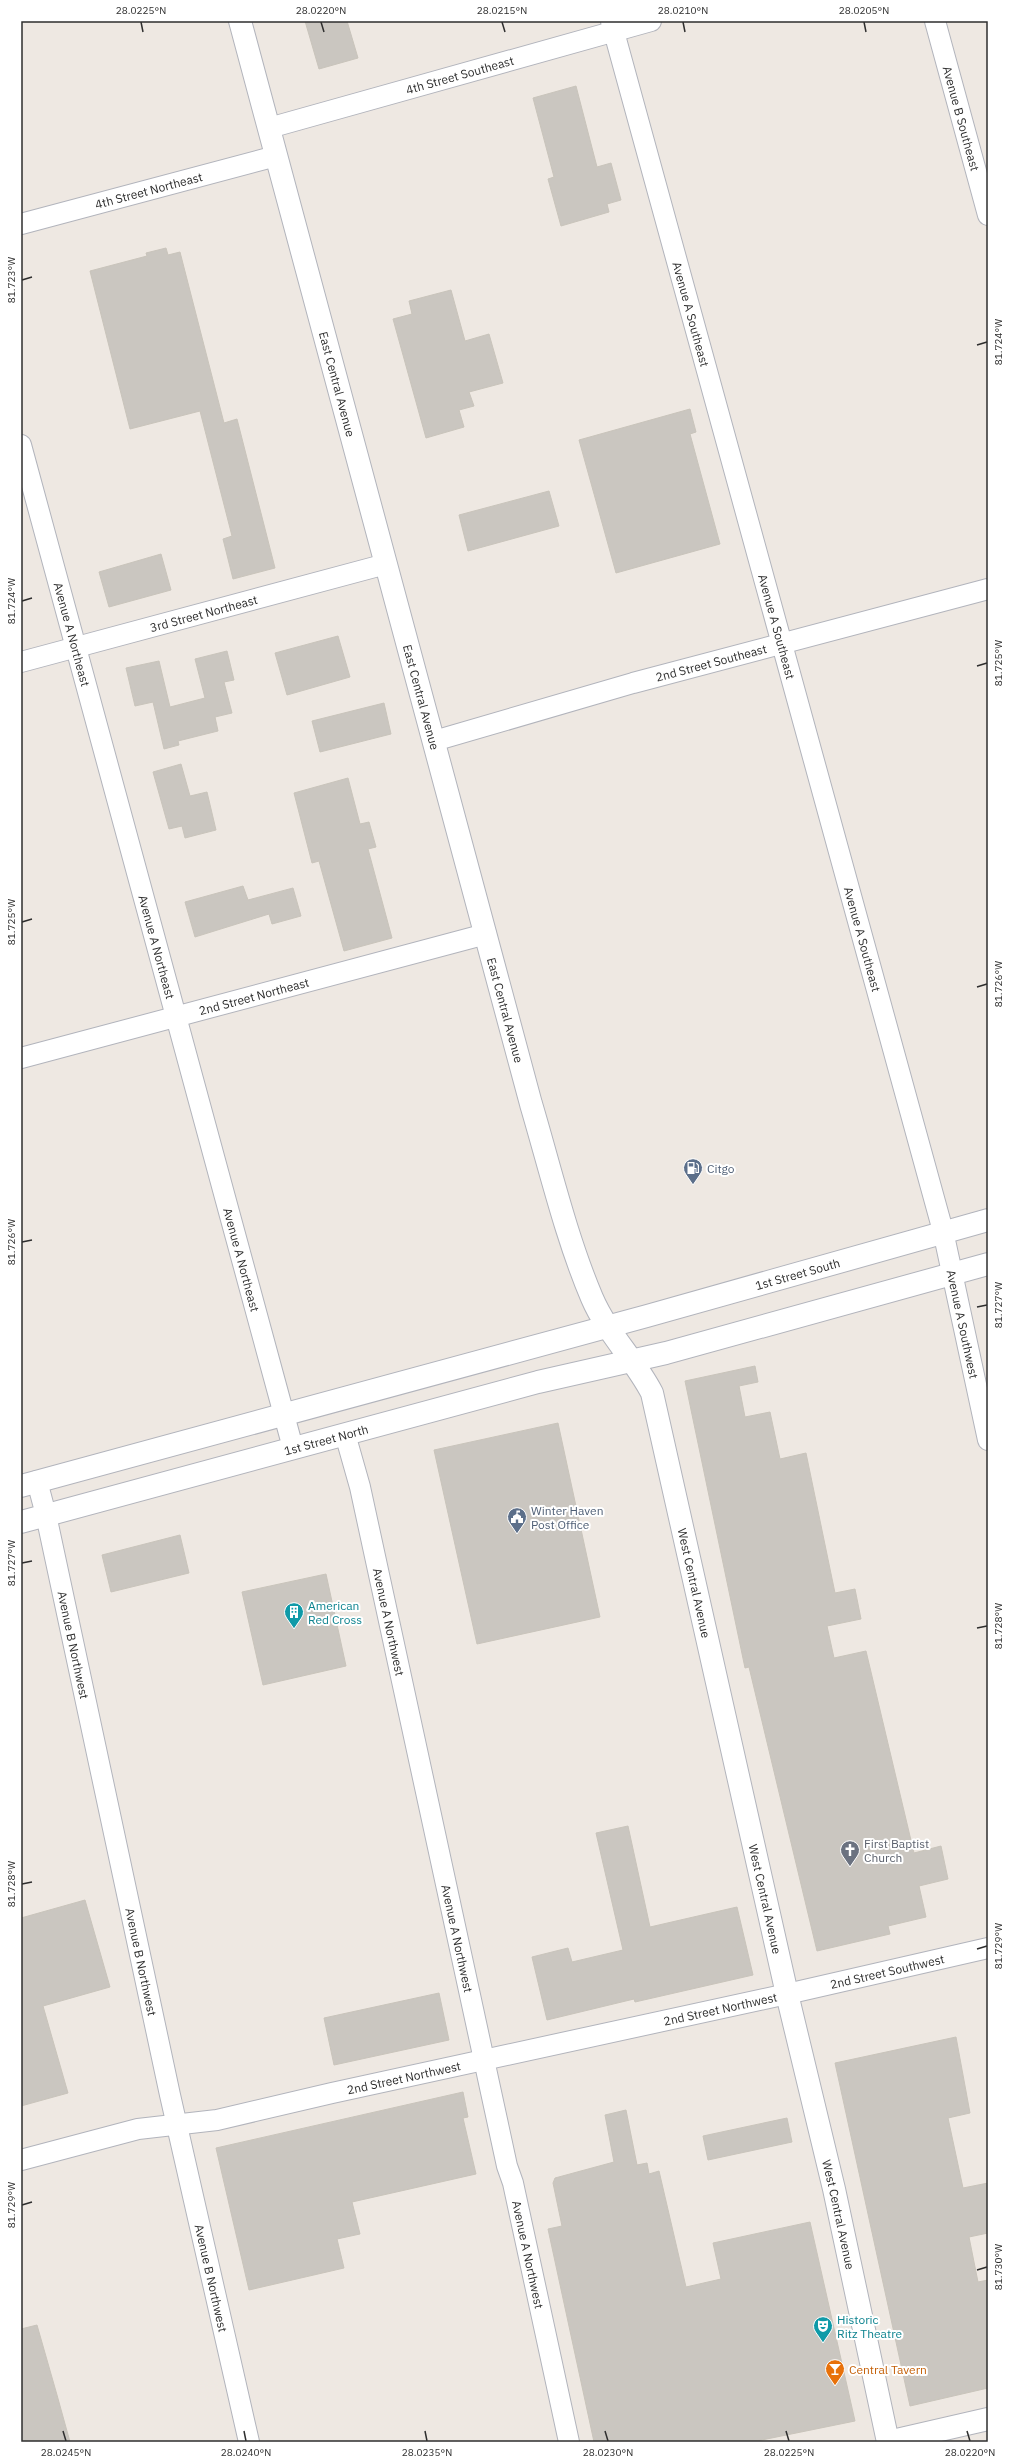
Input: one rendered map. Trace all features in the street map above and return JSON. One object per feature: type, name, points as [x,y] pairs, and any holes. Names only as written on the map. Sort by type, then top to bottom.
[{"type":"main road","name":"East Central Avenue","points":[[240,21],[531,1104],[572,1242],[592,1299],[606,1326],[631,1361]]},
{"type":"main road","name":"1st Street South","points":[[606,1326],[647,1316],[943,1231],[988,1220]]},
{"type":"main road","points":[[631,1361],[988,1264]]},
{"type":"main road","points":[[29,1483],[606,1326]]},
{"type":"main road","name":"1st Street North","points":[[21,1522],[538,1382],[631,1361]]},
{"type":"main road","name":"West Central Avenue","points":[[631,1361],[642,1373],[652,1393],[787,1994],[834,2189],[888,2442]]},
{"type":"main road","points":[[888,2442],[988,2419]]},
{"type":"street","name":"4th Street Southeast","points":[[269,128],[613,26],[651,21]]},
{"type":"street","name":"Avenue B Southeast","points":[[935,21],[988,215]]},
{"type":"street","name":"Avenue A Southeast","points":[[613,26],[943,1231]]},
{"type":"street","name":"4th Street Northeast","points":[[21,224],[276,156]]},
{"type":"street","name":"Avenue A Northeast","points":[[21,445],[293,1448]]},
{"type":"street","name":"3rd Street Northeast","points":[[21,662],[386,564]]},
{"type":"street","name":"2nd Street Southeast","points":[[434,741],[633,683],[783,645],[988,589]]},
{"type":"street","name":"2nd Street Northeast","points":[[21,1058],[486,934]]},
{"type":"street","name":"Avenue A Southwest","points":[[943,1231],[988,1440]]},
{"type":"street","name":"Avenue A Northwest","points":[[345,1434],[360,1487],[569,2442]]},
{"type":"street","name":"Avenue B Northwest","points":[[29,1483],[46,1516],[177,2125],[249,2442]]},
{"type":"street","name":"2nd Street Southwest","points":[[787,1994],[988,1948]]},
{"type":"street","name":"2nd Street Northwest","points":[[21,2160],[138,2129],[217,2120],[634,2026],[787,1994]]},
{"type":"building","points":[[305,21],[347,21],[358,58],[319,69]]},
{"type":"building","points":[[576,86],[597,167],[611,163],[621,200],[607,204],[609,212],[561,226],[548,179],[554,177],[533,98]]},
{"type":"building","points":[[166,248],[168,255],[180,252],[224,423],[237,419],[275,568],[233,579],[223,539],[232,536],[200,411],[130,429],[90,271],[147,256],[146,253]]},
{"type":"building","points":[[451,290],[465,341],[489,334],[503,383],[469,392],[474,406],[459,410],[464,427],[426,438],[393,319],[412,314],[409,301]]},
{"type":"building","points":[[690,409],[696,432],[690,434],[720,544],[616,573],[579,440]]},
{"type":"building","points":[[549,491],[559,526],[468,551],[459,515]]},
{"type":"building","points":[[161,554],[171,590],[109,607],[99,572]]},
{"type":"building","points":[[338,636],[350,677],[287,695],[275,653]]},
{"type":"building","points":[[227,651],[234,680],[224,682],[232,713],[215,717],[218,731],[178,741],[179,745],[164,749],[153,702],[135,706],[126,668],[159,661],[170,707],[205,698],[195,659]]},
{"type":"building","points":[[384,703],[391,734],[320,752],[312,721]]},
{"type":"building","points":[[181,764],[190,796],[207,792],[216,830],[185,838],[182,826],[169,829],[153,772]]},
{"type":"building","points":[[348,778],[360,824],[369,822],[376,847],[368,849],[392,938],[344,951],[319,861],[312,863],[294,793]]},
{"type":"building","points":[[243,886],[248,900],[293,888],[301,916],[272,924],[269,914],[195,937],[185,902]]},
{"type":"building","points":[[755,1366],[758,1382],[739,1386],[745,1417],[770,1412],[780,1459],[806,1453],[835,1593],[855,1589],[861,1619],[827,1626],[834,1658],[866,1651],[914,1853],[941,1846],[948,1879],[919,1886],[926,1917],[888,1926],[890,1934],[817,1951],[749,1667],[745,1668],[685,1381]]},
{"type":"building","name":"Winter Haven Post Office","points":[[558,1423],[600,1617],[477,1644],[434,1450]]},
{"type":"building","points":[[180,1535],[189,1573],[111,1592],[102,1555]]},
{"type":"building","name":"American Red Cross","points":[[326,1574],[346,1666],[263,1685],[242,1592]]},
{"type":"building","points":[[628,1826],[650,1927],[737,1907],[753,1975],[635,2002],[634,1999],[547,2020],[532,1957],[568,1948],[572,1962],[623,1950],[596,1833]]},
{"type":"building","points":[[85,1900],[110,1987],[43,2006],[68,2093],[21,2106],[21,1918]]},
{"type":"building","points":[[439,1993],[449,2040],[334,2065],[324,2018]]},
{"type":"building","points":[[956,2037],[970,2113],[948,2118],[963,2188],[988,2183],[988,2233],[969,2237],[978,2282],[988,2280],[988,2388],[910,2406],[835,2063]]},
{"type":"building","points":[[463,2092],[468,2117],[463,2118],[476,2174],[352,2202],[360,2234],[337,2239],[344,2268],[249,2290],[216,2148]]},
{"type":"building","points":[[626,2110],[637,2165],[647,2163],[649,2174],[659,2171],[686,2287],[721,2279],[713,2243],[810,2222],[855,2421],[752,2442],[594,2442],[548,2229],[562,2226],[553,2183],[555,2178],[614,2162],[605,2115]]},
{"type":"building","points":[[787,2118],[792,2142],[708,2160],[703,2136]]},
{"type":"building","points":[[37,2325],[70,2442],[21,2442],[21,2329]]},
{"type":"place","name":"Citgo","points":[[693,1185]]},
{"type":"place","name":"Winter Haven Post Office","points":[[517,1534]]},
{"type":"place","name":"American Red Cross","points":[[294,1629]]},
{"type":"place","name":"First Baptist Church","points":[[850,1867]]},
{"type":"place","name":"Historic Ritz Theatre","points":[[823,2343]]},
{"type":"place","name":"Central Tavern","points":[[835,2386]]}]
